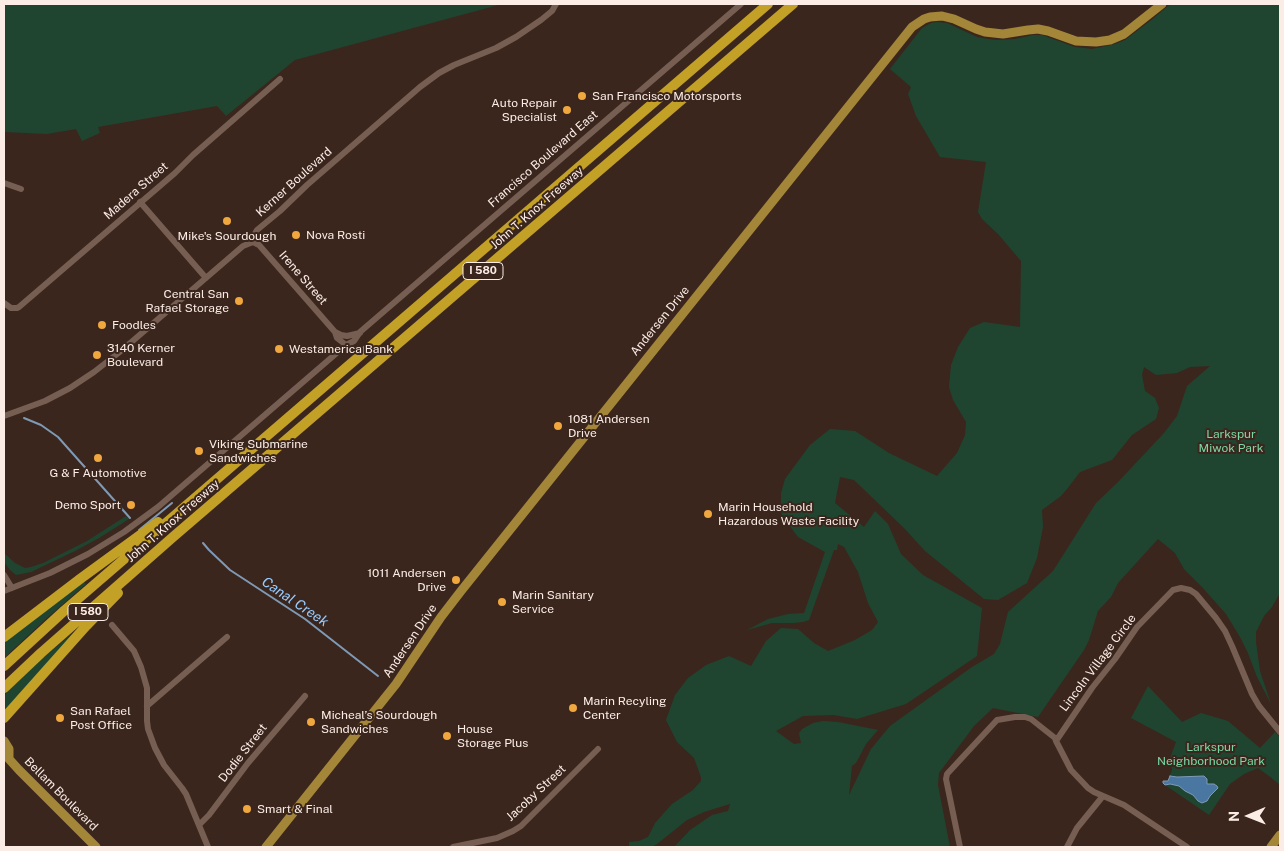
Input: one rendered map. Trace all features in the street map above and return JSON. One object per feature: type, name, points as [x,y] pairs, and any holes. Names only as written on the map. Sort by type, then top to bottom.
[{"type":"highway","name":"John T. Knox Freeway","points":[[208,487],[768,4]]},
{"type":"highway","name":"John T. Knox Freeway","points":[[4,688],[173,537],[792,4]]},
{"type":"highway","points":[[4,637],[85,575],[208,487]]},
{"type":"highway","points":[[4,666],[45,628],[208,487]]},
{"type":"highway","points":[[4,718],[90,622],[173,537]]},
{"type":"main road","name":"Andersen Drive","points":[[266,847],[396,684],[453,600],[912,27],[924,19],[942,16],[954,19],[976,30],[990,33],[1003,34],[1038,29],[1076,41],[1096,42],[1110,40],[1124,34],[1162,4]]},
{"type":"main road","name":"Bellam Boulevard","points":[[4,741],[9,748],[6,758],[96,847]]},
{"type":"main road","points":[[1271,847],[1280,835]]},
{"type":"street","name":"Kerner Boulevard","points":[[4,416],[45,401],[92,374],[243,246],[253,242],[253,237],[257,230],[420,87],[454,65],[496,48],[522,34],[548,14],[556,4]]},
{"type":"street","name":"Francisco Boulevard East","points":[[334,332],[347,336],[360,332],[741,4]]},
{"type":"street","name":"Madera Street","points":[[4,303],[10,308],[19,307],[175,173],[280,79]]},
{"type":"street","points":[[4,182],[21,189]]},
{"type":"street","points":[[140,202],[206,278]]},
{"type":"street","name":"Irene Street","points":[[253,242],[259,245],[334,332],[337,338],[346,345]]},
{"type":"street","name":"Francisco Boulevard East","points":[[4,591],[76,560],[139,521],[164,502],[346,345],[354,341],[360,332]]},
{"type":"street","points":[[4,575],[12,588]]},
{"type":"street","name":"Lincoln Village Circle","points":[[1056,741],[1137,628],[1174,590],[1181,588],[1196,594],[1225,631],[1252,694],[1267,717],[1280,732]]},
{"type":"street","points":[[112,625],[134,651],[145,678],[148,729],[155,748],[164,765],[182,788],[200,824],[208,847]]},
{"type":"street","points":[[147,706],[227,637]]},
{"type":"street","name":"Dodie Street","points":[[200,824],[209,815],[248,763],[305,696]]},
{"type":"street","points":[[960,847],[946,779],[948,774],[997,720],[1015,717],[1031,719],[1049,733],[1056,741],[1071,770],[1088,788],[1130,809],[1187,847]]},
{"type":"street","name":"Jacoby Street","points":[[453,847],[497,838],[521,826],[598,749]]},
{"type":"street","points":[[1067,847],[1077,828],[1102,796]]},
{"type":"green space","points":[[4,4],[502,4],[295,60],[226,116],[217,106],[98,127],[100,133],[82,141],[76,129],[47,134],[4,132]]},
{"type":"green space","name":"Larkspur Miwok Park","points":[[1170,4],[1280,4],[1280,593],[1264,616],[1256,632],[1260,671],[1271,704],[1240,637],[1226,614],[1184,569],[1175,553],[1158,539],[1118,583],[1111,597],[1098,611],[1084,650],[1038,717],[993,708],[974,726],[939,773],[938,785],[950,847],[674,847],[690,830],[712,815],[728,811],[730,804],[704,812],[687,820],[651,847],[629,847],[629,842],[639,841],[648,837],[655,823],[672,804],[693,790],[701,781],[694,758],[677,742],[666,720],[675,695],[688,678],[706,665],[729,656],[751,666],[766,641],[781,628],[798,629],[814,643],[828,651],[855,640],[872,630],[878,622],[868,603],[858,572],[844,547],[838,544],[837,550],[834,550],[809,620],[794,623],[772,623],[747,630],[768,619],[788,614],[804,613],[825,552],[798,537],[782,516],[781,510],[781,493],[785,479],[810,445],[830,429],[855,431],[889,453],[937,476],[957,453],[965,435],[966,422],[953,400],[949,387],[951,365],[958,347],[970,328],[984,322],[1020,327],[1021,261],[998,234],[982,219],[978,212],[986,162],[940,157],[916,116],[908,94],[911,87],[890,69],[922,28],[931,23],[947,23],[977,37],[988,39],[1015,39],[1042,35],[1075,47],[1092,49],[1125,40]],"holes":[[[1210,366],[1187,386],[1177,416],[1164,433],[1096,503],[1053,571],[1008,612],[1000,644],[994,654],[972,667],[890,726],[871,749],[849,795],[852,766],[856,763],[866,744],[878,730],[823,721],[813,723],[802,729],[799,733],[801,743],[794,744],[776,731],[803,716],[834,715],[857,719],[906,704],[977,656],[982,608],[923,575],[901,554],[888,524],[875,511],[864,527],[835,503],[840,477],[854,480],[925,551],[984,599],[998,600],[1027,583],[1037,558],[1043,527],[1042,510],[1061,496],[1080,472],[1112,460],[1132,435],[1156,419],[1159,408],[1155,398],[1145,391],[1142,375],[1144,367],[1156,375],[1177,373],[1190,367]]]},
{"type":"green space","points":[[126,516],[129,519],[99,538],[31,572],[16,575],[4,562],[4,553],[15,563],[25,568],[43,563],[87,541]]},
{"type":"green space","points":[[83,581],[86,584],[4,658],[4,642]]},
{"type":"green space","points":[[75,631],[77,633],[4,714],[4,695],[30,669]]},
{"type":"green space","name":"Larkspur Neighborhood Park","points":[[1148,686],[1182,722],[1201,713],[1228,721],[1260,748],[1275,732],[1280,737],[1280,785],[1258,768],[1244,774],[1230,784],[1209,815],[1165,785],[1163,781],[1170,779],[1172,770],[1170,758],[1176,742],[1131,718]]},
{"type":"water","points":[[1170,776],[1204,776],[1207,779],[1207,784],[1214,784],[1218,788],[1207,801],[1202,803],[1179,786],[1165,785],[1163,781],[1168,781]]},
{"type":"waterway","name":"Canal Creek","points":[[24,418],[41,425],[58,437],[130,518]]},
{"type":"waterway","name":"Canal Creek","points":[[139,530],[172,503]]},
{"type":"waterway","name":"Canal Creek","points":[[203,543],[230,570],[305,619],[378,676]]},
{"type":"place","name":"San Francisco Motorsports","points":[[582,96]]},
{"type":"place","name":"Auto Repair Specialist","points":[[567,110]]},
{"type":"place","name":"Mike's Sourdough","points":[[227,221]]},
{"type":"place","name":"Nova Rosti","points":[[296,235]]},
{"type":"place","name":"Central San Rafael Storage","points":[[239,301]]},
{"type":"place","name":"Foodles","points":[[102,325]]},
{"type":"place","name":"Westamerica Bank","points":[[279,349]]},
{"type":"place","name":"3140 Kerner Boulevard","points":[[97,355]]},
{"type":"place","name":"1081 Andersen Drive","points":[[558,426]]},
{"type":"place","name":"Viking Submarine Sandwiches","points":[[199,451]]},
{"type":"place","name":"G & F Automotive","points":[[98,458]]},
{"type":"place","name":"Demo Sport","points":[[131,505]]},
{"type":"place","name":"Marin Household Hazardous Waste Facility","points":[[708,514]]},
{"type":"place","name":"1011 Andersen Drive","points":[[456,580]]},
{"type":"place","name":"Marin Sanitary Service","points":[[502,602]]},
{"type":"place","name":"Marin Recyling Center","points":[[573,708]]},
{"type":"place","name":"San Rafael Post Office","points":[[60,718]]},
{"type":"place","name":"Micheal’s Sourdough Sandwiches","points":[[311,722]]},
{"type":"place","name":"House Storage Plus","points":[[447,736]]},
{"type":"place","name":"Smart & Final","points":[[247,809]]}]
